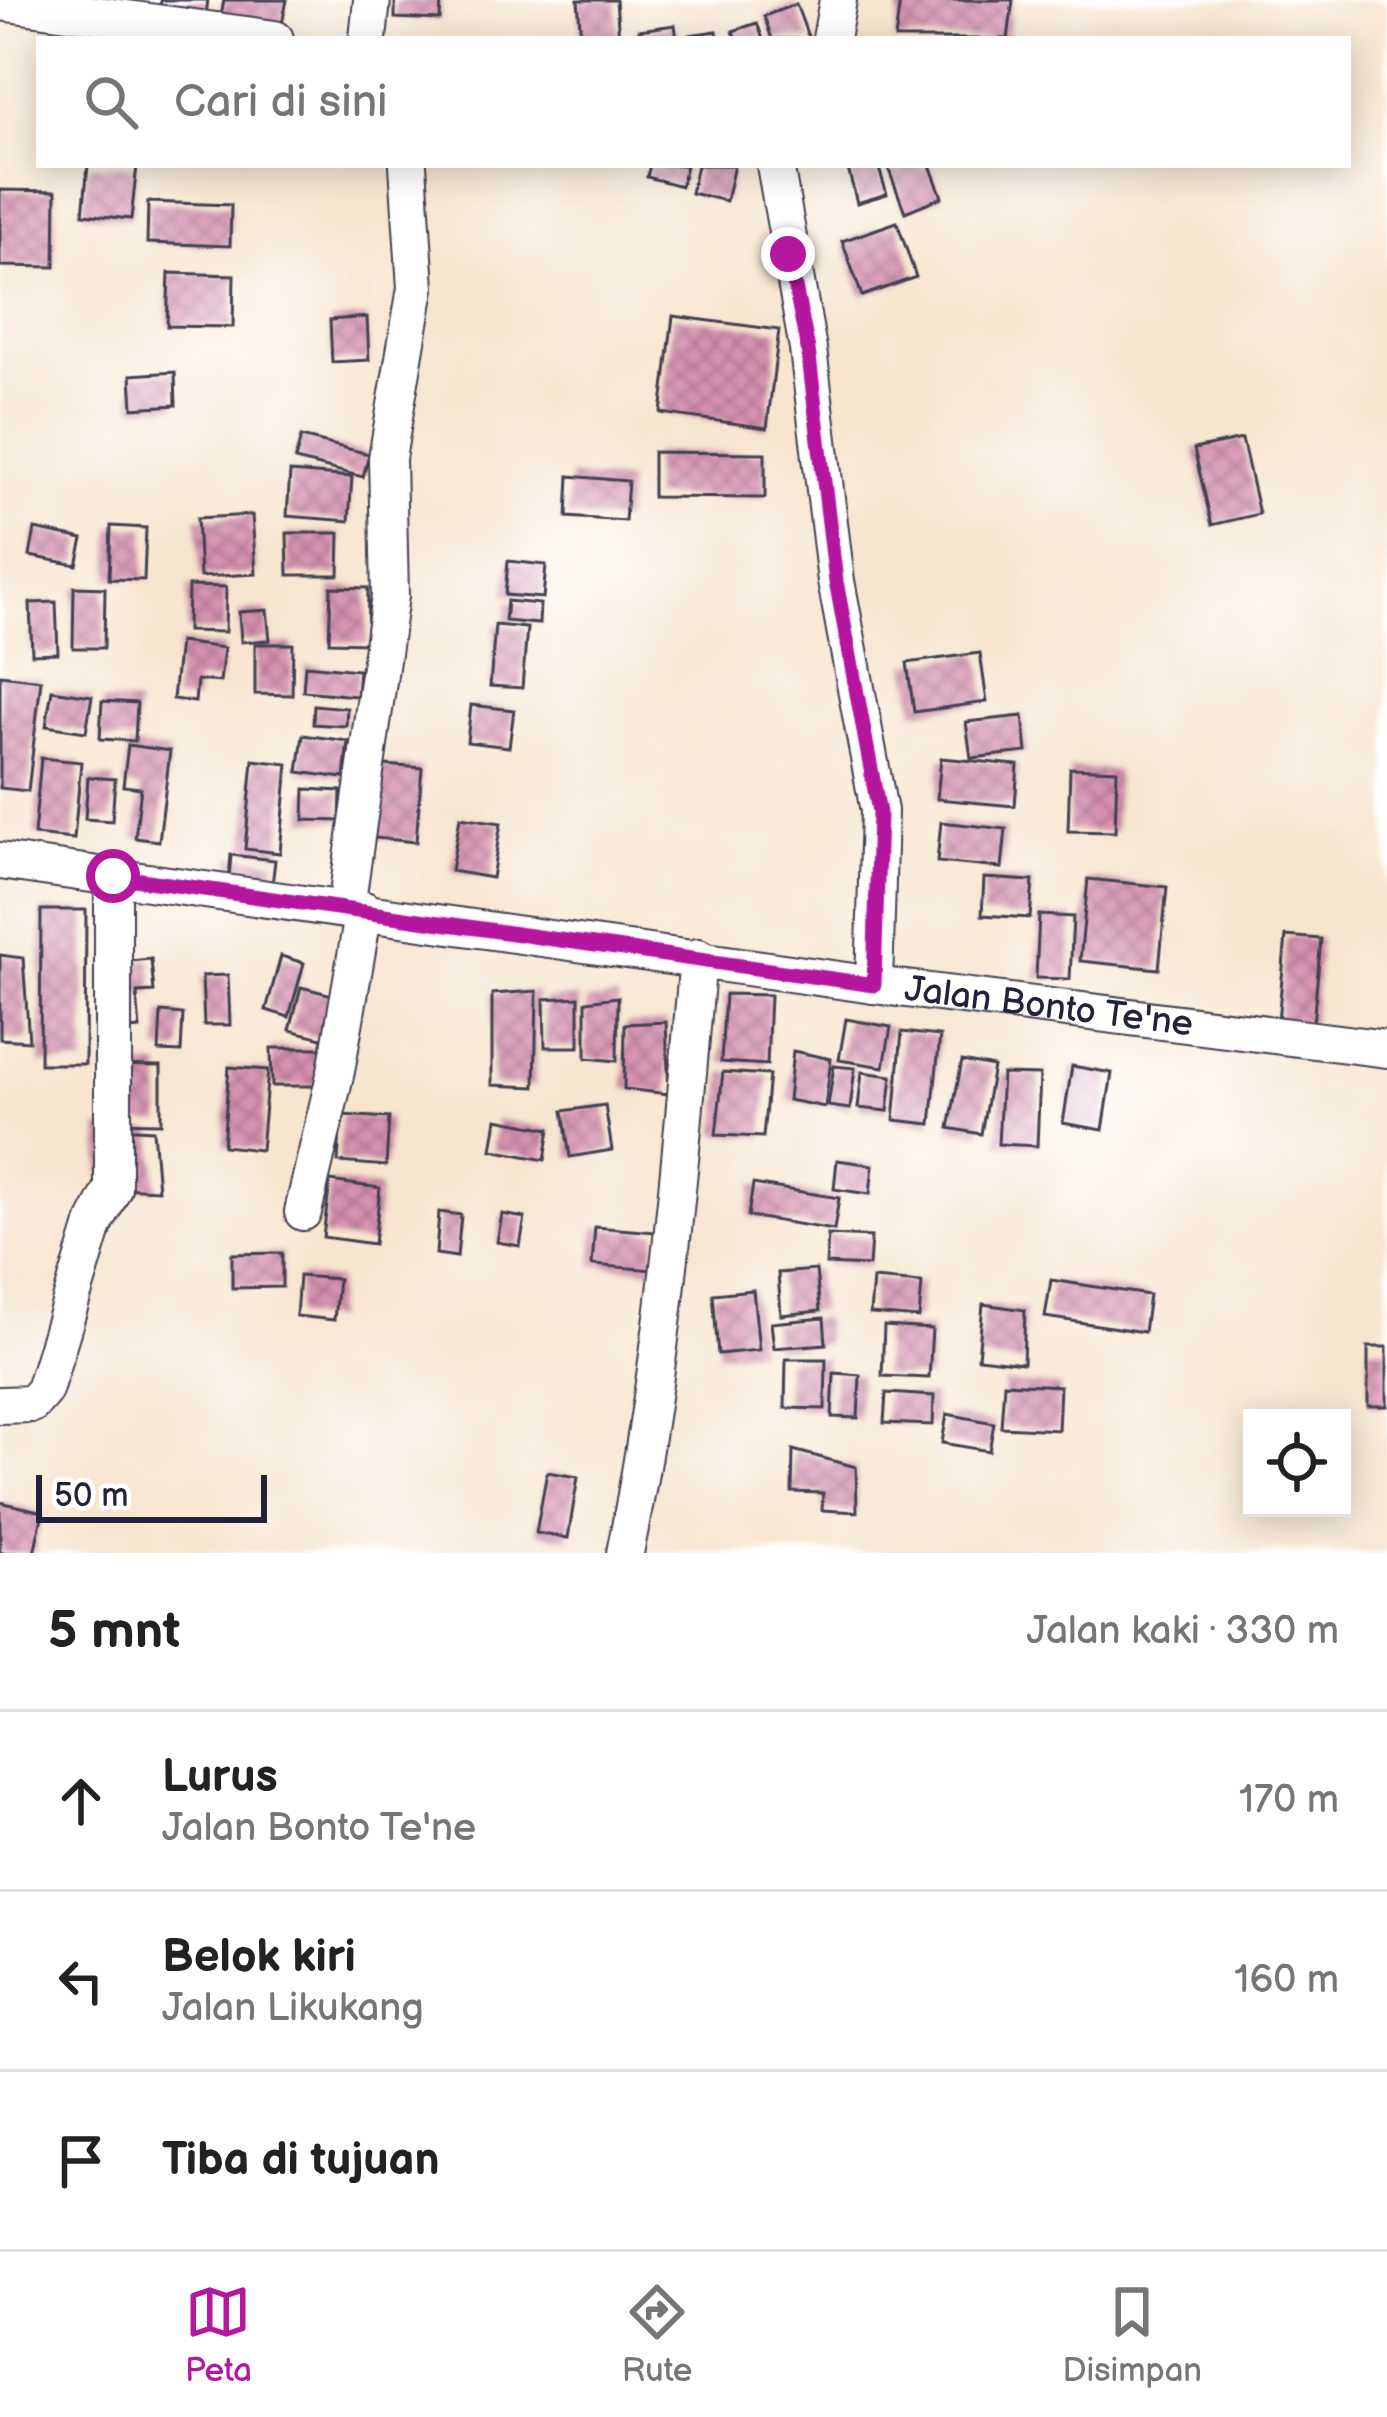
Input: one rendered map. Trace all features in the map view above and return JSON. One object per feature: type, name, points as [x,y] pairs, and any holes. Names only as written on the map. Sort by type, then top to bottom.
[{"type":"street","points":[[368,36],[372,0]]},
{"type":"street","points":[[832,36],[838,0]]},
{"type":"street","points":[[0,2],[253,36]]},
{"type":"street","points":[[303,1212],[336,1071],[390,596],[387,458],[416,288],[408,168]]},
{"type":"street","points":[[776,168],[808,349],[836,581],[879,812],[874,985]]},
{"type":"street","name":"Jalan Bonto Te'ne","points":[[0,861],[874,985],[1387,1049]]},
{"type":"street","points":[[0,1405],[32,1404],[44,1390],[94,1225],[112,1188],[113,876]]},
{"type":"street","points":[[625,1553],[675,1241],[698,957]]},
{"type":"building","points":[[161,0],[208,0],[206,14],[160,8]]},
{"type":"building","points":[[224,0],[287,0],[281,29],[221,16]]},
{"type":"building","points":[[395,0],[441,0],[440,20],[395,18]]},
{"type":"building","points":[[578,0],[616,0],[619,36],[581,36]]},
{"type":"building","points":[[900,0],[1013,0],[1008,36],[895,36]]},
{"type":"building","points":[[796,4],[808,36],[771,36],[764,16]]},
{"type":"building","points":[[757,23],[762,36],[735,36],[733,31]]},
{"type":"building","points":[[675,25],[677,36],[640,36],[639,30]]},
{"type":"building","points":[[88,168],[137,168],[131,219],[83,214]]},
{"type":"building","points":[[649,168],[685,168],[681,186],[647,177]]},
{"type":"building","points":[[696,168],[733,168],[726,201],[691,193]]},
{"type":"building","points":[[848,168],[879,168],[887,194],[857,203]]},
{"type":"building","points":[[888,168],[931,168],[942,197],[905,212]]},
{"type":"building","points":[[0,190],[56,191],[55,267],[0,266]]},
{"type":"building","points":[[148,202],[231,205],[230,246],[147,243]]},
{"type":"building","points":[[897,222],[916,277],[862,296],[842,241]]},
{"type":"building","points":[[169,273],[234,275],[233,327],[167,326]]},
{"type":"building","points":[[673,316],[779,330],[767,428],[661,413]]},
{"type":"building","points":[[367,317],[369,360],[332,362],[330,320]]},
{"type":"building","points":[[175,372],[176,405],[133,408],[131,375]]},
{"type":"building","points":[[301,437],[369,454],[363,477],[295,460]]},
{"type":"building","points":[[1242,439],[1259,514],[1212,525],[1194,449]]},
{"type":"building","points":[[653,452],[765,453],[765,498],[653,497]]},
{"type":"building","points":[[290,472],[352,477],[349,521],[287,516]]},
{"type":"building","points":[[569,476],[628,481],[625,521],[567,517]]},
{"type":"building","points":[[252,515],[256,574],[200,577],[197,518]]},
{"type":"building","points":[[111,526],[146,528],[144,580],[109,579]]},
{"type":"building","points":[[35,529],[83,539],[77,565],[30,556]]},
{"type":"building","points":[[287,533],[340,533],[339,575],[288,575]]},
{"type":"building","points":[[508,561],[546,565],[543,598],[505,595]]},
{"type":"building","points":[[188,586],[226,587],[225,632],[187,631]]},
{"type":"building","points":[[74,587],[105,588],[104,648],[73,648]]},
{"type":"building","points":[[331,587],[368,588],[367,643],[329,642]]},
{"type":"building","points":[[507,601],[540,604],[539,624],[505,621]]},
{"type":"building","points":[[56,602],[58,653],[32,654],[30,603]]},
{"type":"building","points":[[267,610],[270,640],[241,642],[239,612]]},
{"type":"building","points":[[495,625],[527,628],[522,688],[490,686]]},
{"type":"building","points":[[179,642],[224,648],[220,682],[197,680],[195,702],[173,699]]},
{"type":"building","points":[[255,644],[293,644],[292,695],[255,694]]},
{"type":"building","points":[[980,653],[987,702],[914,712],[907,663]]},
{"type":"building","points":[[305,665],[359,670],[357,696],[303,691]]},
{"type":"building","points":[[0,675],[41,680],[28,791],[0,788]]},
{"type":"building","points":[[52,690],[92,696],[86,732],[46,726]]},
{"type":"building","points":[[102,701],[137,703],[135,741],[100,739]]},
{"type":"building","points":[[314,705],[347,708],[346,726],[313,724]]},
{"type":"building","points":[[471,705],[514,710],[509,747],[467,742]]},
{"type":"building","points":[[1023,716],[1027,752],[971,758],[966,722]]},
{"type":"building","points":[[303,735],[348,741],[344,778],[298,772]]},
{"type":"building","points":[[128,745],[170,751],[159,841],[135,838],[141,788],[123,786]]},
{"type":"building","points":[[41,758],[81,762],[74,839],[34,835]]},
{"type":"building","points":[[941,758],[1018,765],[1015,806],[937,799]]},
{"type":"building","points":[[253,760],[288,764],[280,853],[245,849]]},
{"type":"building","points":[[371,764],[422,768],[416,842],[365,837]]},
{"type":"building","points":[[1070,768],[1117,770],[1115,832],[1068,831]]},
{"type":"building","points":[[88,777],[115,779],[112,821],[85,819]]},
{"type":"building","points":[[305,789],[341,791],[340,821],[304,820]]},
{"type":"building","points":[[460,817],[501,823],[492,878],[451,871]]},
{"type":"building","points":[[941,822],[1006,829],[1002,868],[937,862]]},
{"type":"building","points":[[231,855],[275,860],[271,894],[228,889]]},
{"type":"building","points":[[984,878],[1033,881],[1030,918],[982,915]]},
{"type":"building","points":[[1088,879],[1167,887],[1159,969],[1080,961]]},
{"type":"building","points":[[41,910],[86,910],[85,1064],[40,1064]]},
{"type":"building","points":[[1039,915],[1073,917],[1070,979],[1036,978]]},
{"type":"building","points":[[1286,936],[1321,939],[1313,1024],[1278,1021]]},
{"type":"building","points":[[0,955],[23,958],[29,1041],[0,1039]]},
{"type":"building","points":[[281,956],[304,963],[289,1017],[266,1010]]},
{"type":"building","points":[[151,959],[154,992],[137,993],[140,1029],[114,1031],[107,963]]},
{"type":"building","points":[[228,975],[230,1025],[204,1025],[202,976]]},
{"type":"building","points":[[301,987],[336,996],[326,1039],[290,1030]]},
{"type":"building","points":[[537,991],[535,1087],[492,1085],[492,994]]},
{"type":"building","points":[[725,994],[770,995],[767,1065],[721,1062]]},
{"type":"building","points":[[579,997],[579,1047],[545,1047],[544,999]]},
{"type":"building","points":[[618,997],[617,1061],[586,1058],[586,1001]]},
{"type":"building","points":[[161,1012],[183,1014],[181,1052],[159,1051]]},
{"type":"building","points":[[846,1019],[891,1027],[884,1067],[839,1060]]},
{"type":"building","points":[[666,1022],[669,1094],[624,1089],[625,1024]]},
{"type":"building","points":[[902,1032],[940,1036],[931,1124],[894,1120]]},
{"type":"building","points":[[271,1048],[321,1048],[321,1086],[272,1086]]},
{"type":"building","points":[[793,1051],[831,1059],[825,1107],[788,1100]]},
{"type":"building","points":[[962,1061],[993,1067],[981,1134],[949,1128]]},
{"type":"building","points":[[105,1065],[161,1066],[161,1123],[104,1122]]},
{"type":"building","points":[[834,1066],[855,1068],[850,1109],[828,1106]]},
{"type":"building","points":[[1072,1066],[1112,1073],[1103,1130],[1063,1123]]},
{"type":"building","points":[[229,1067],[268,1070],[261,1150],[223,1146]]},
{"type":"building","points":[[723,1072],[769,1075],[763,1137],[716,1135]]},
{"type":"building","points":[[862,1072],[892,1076],[888,1111],[858,1108]]},
{"type":"building","points":[[1002,1074],[1040,1075],[1037,1146],[998,1144]]},
{"type":"building","points":[[605,1105],[612,1150],[570,1157],[563,1111]]},
{"type":"building","points":[[341,1115],[389,1118],[386,1166],[338,1162]]},
{"type":"building","points":[[497,1119],[550,1129],[545,1160],[492,1150]]},
{"type":"building","points":[[98,1127],[153,1130],[158,1190],[101,1187]]},
{"type":"building","points":[[837,1160],[873,1165],[870,1194],[834,1189]]},
{"type":"building","points":[[330,1181],[380,1188],[374,1244],[323,1237]]},
{"type":"building","points":[[753,1184],[839,1198],[834,1230],[748,1216]]},
{"type":"building","points":[[439,1212],[461,1215],[457,1257],[436,1254]]},
{"type":"building","points":[[502,1214],[525,1218],[520,1246],[497,1242]]},
{"type":"building","points":[[595,1227],[656,1232],[653,1270],[592,1265]]},
{"type":"building","points":[[828,1235],[871,1237],[869,1266],[826,1264]]},
{"type":"building","points":[[282,1253],[282,1287],[232,1288],[232,1254]]},
{"type":"building","points":[[816,1270],[820,1311],[781,1315],[778,1273]]},
{"type":"building","points":[[299,1276],[338,1279],[334,1320],[296,1316]]},
{"type":"building","points":[[873,1279],[922,1283],[919,1318],[870,1314]]},
{"type":"building","points":[[1051,1280],[1149,1295],[1144,1332],[1045,1317]]},
{"type":"building","points":[[753,1290],[759,1350],[718,1354],[713,1294]]},
{"type":"building","points":[[983,1304],[1025,1310],[1023,1363],[978,1358]]},
{"type":"building","points":[[824,1318],[826,1344],[774,1348],[771,1323]]},
{"type":"building","points":[[884,1326],[932,1329],[929,1378],[882,1376]]},
{"type":"building","points":[[1368,1347],[1387,1347],[1387,1406],[1368,1406]]},
{"type":"building","points":[[786,1359],[826,1359],[825,1409],[785,1408]]},
{"type":"building","points":[[834,1373],[860,1375],[858,1418],[832,1417]]},
{"type":"building","points":[[1004,1383],[1060,1386],[1058,1430],[1001,1427]]},
{"type":"building","points":[[886,1393],[934,1396],[933,1425],[884,1423]]},
{"type":"building","points":[[947,1414],[994,1423],[989,1451],[942,1443]]},
{"type":"building","points":[[793,1450],[856,1467],[857,1512],[822,1510],[823,1493],[792,1492]]},
{"type":"building","points":[[547,1472],[578,1477],[568,1538],[536,1533]]},
{"type":"building","points":[[0,1502],[43,1512],[34,1553],[0,1553]]},
{"type":"route","points":[[113,876],[874,985],[879,812],[836,581],[808,349],[788,254]]}]
